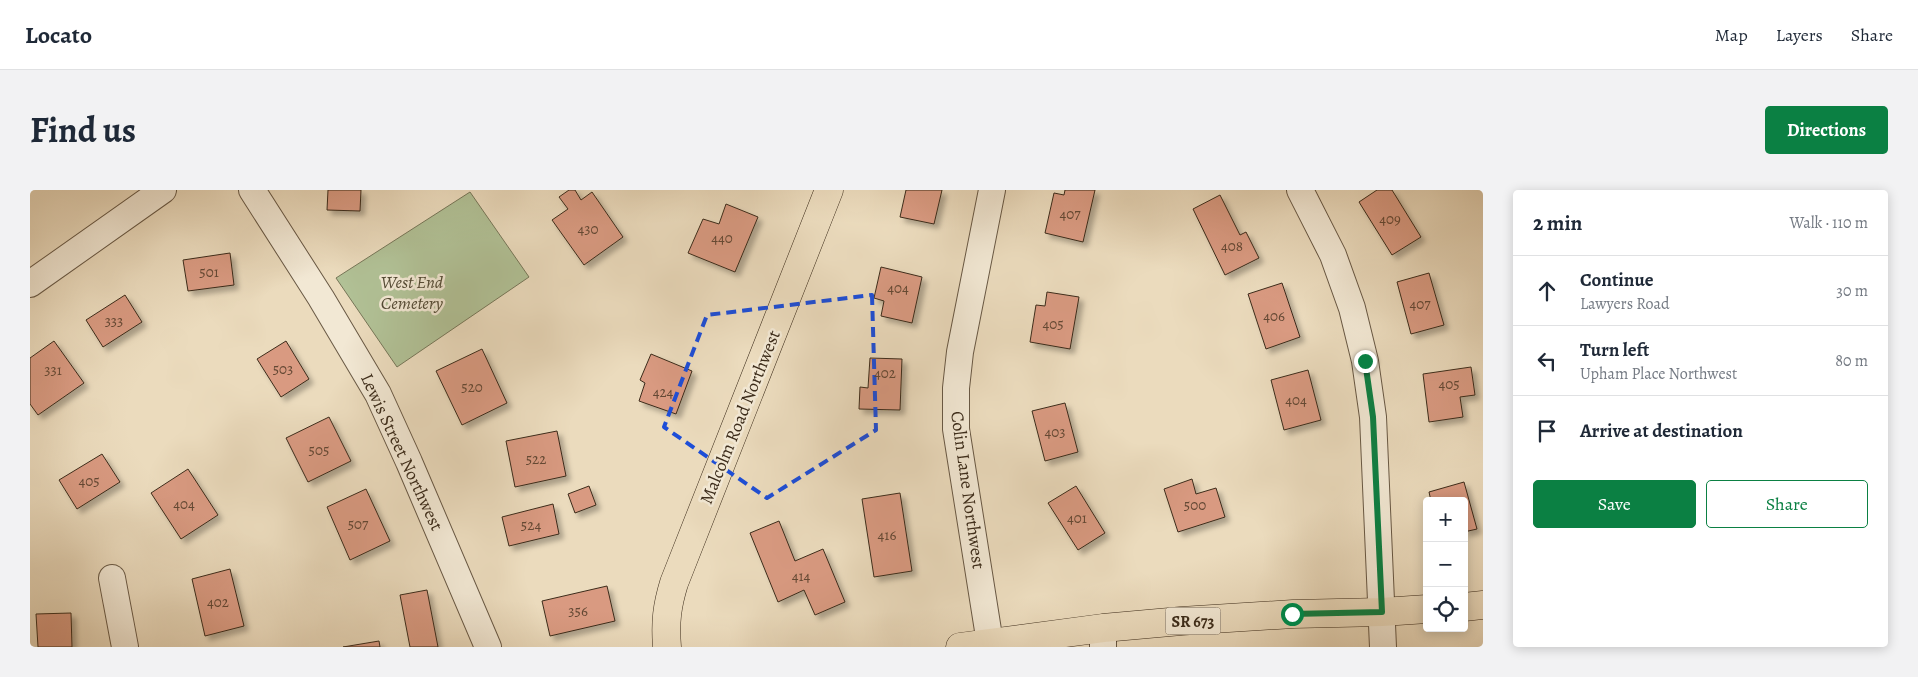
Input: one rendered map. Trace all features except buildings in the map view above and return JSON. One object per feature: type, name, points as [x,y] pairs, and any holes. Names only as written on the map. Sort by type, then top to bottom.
[{"type":"main road","name":"Malcolm Road Northwest","points":[[667,647],[665,627],[667,606],[674,583],[829,190]]},
{"type":"main road","points":[[1468,607],[1483,605]]},
{"type":"main road","name":"SR 673","points":[[960,647],[990,643],[1103,638],[1292,614],[1423,609]]},
{"type":"street","points":[[30,284],[163,190]]},
{"type":"street","name":"Lewis Street Northwest","points":[[252,190],[321,298],[378,394],[488,647]]},
{"type":"street","name":"Colin Lane Northwest","points":[[990,643],[956,429],[956,388],[960,352],[992,190]]},
{"type":"street","points":[[1300,190],[1333,255],[1352,308],[1365,361],[1373,417],[1383,647]]},
{"type":"street","points":[[112,578],[124,647]]},
{"type":"highlighted area","points":[[872,295],[876,430],[767,498],[664,427],[707,315]]},
{"type":"green space","name":"West End Cemetery","points":[[470,192],[529,277],[397,367],[336,278]]},
{"type":"route","points":[[1292,614],[1382,612],[1373,417],[1365,361]]}]
